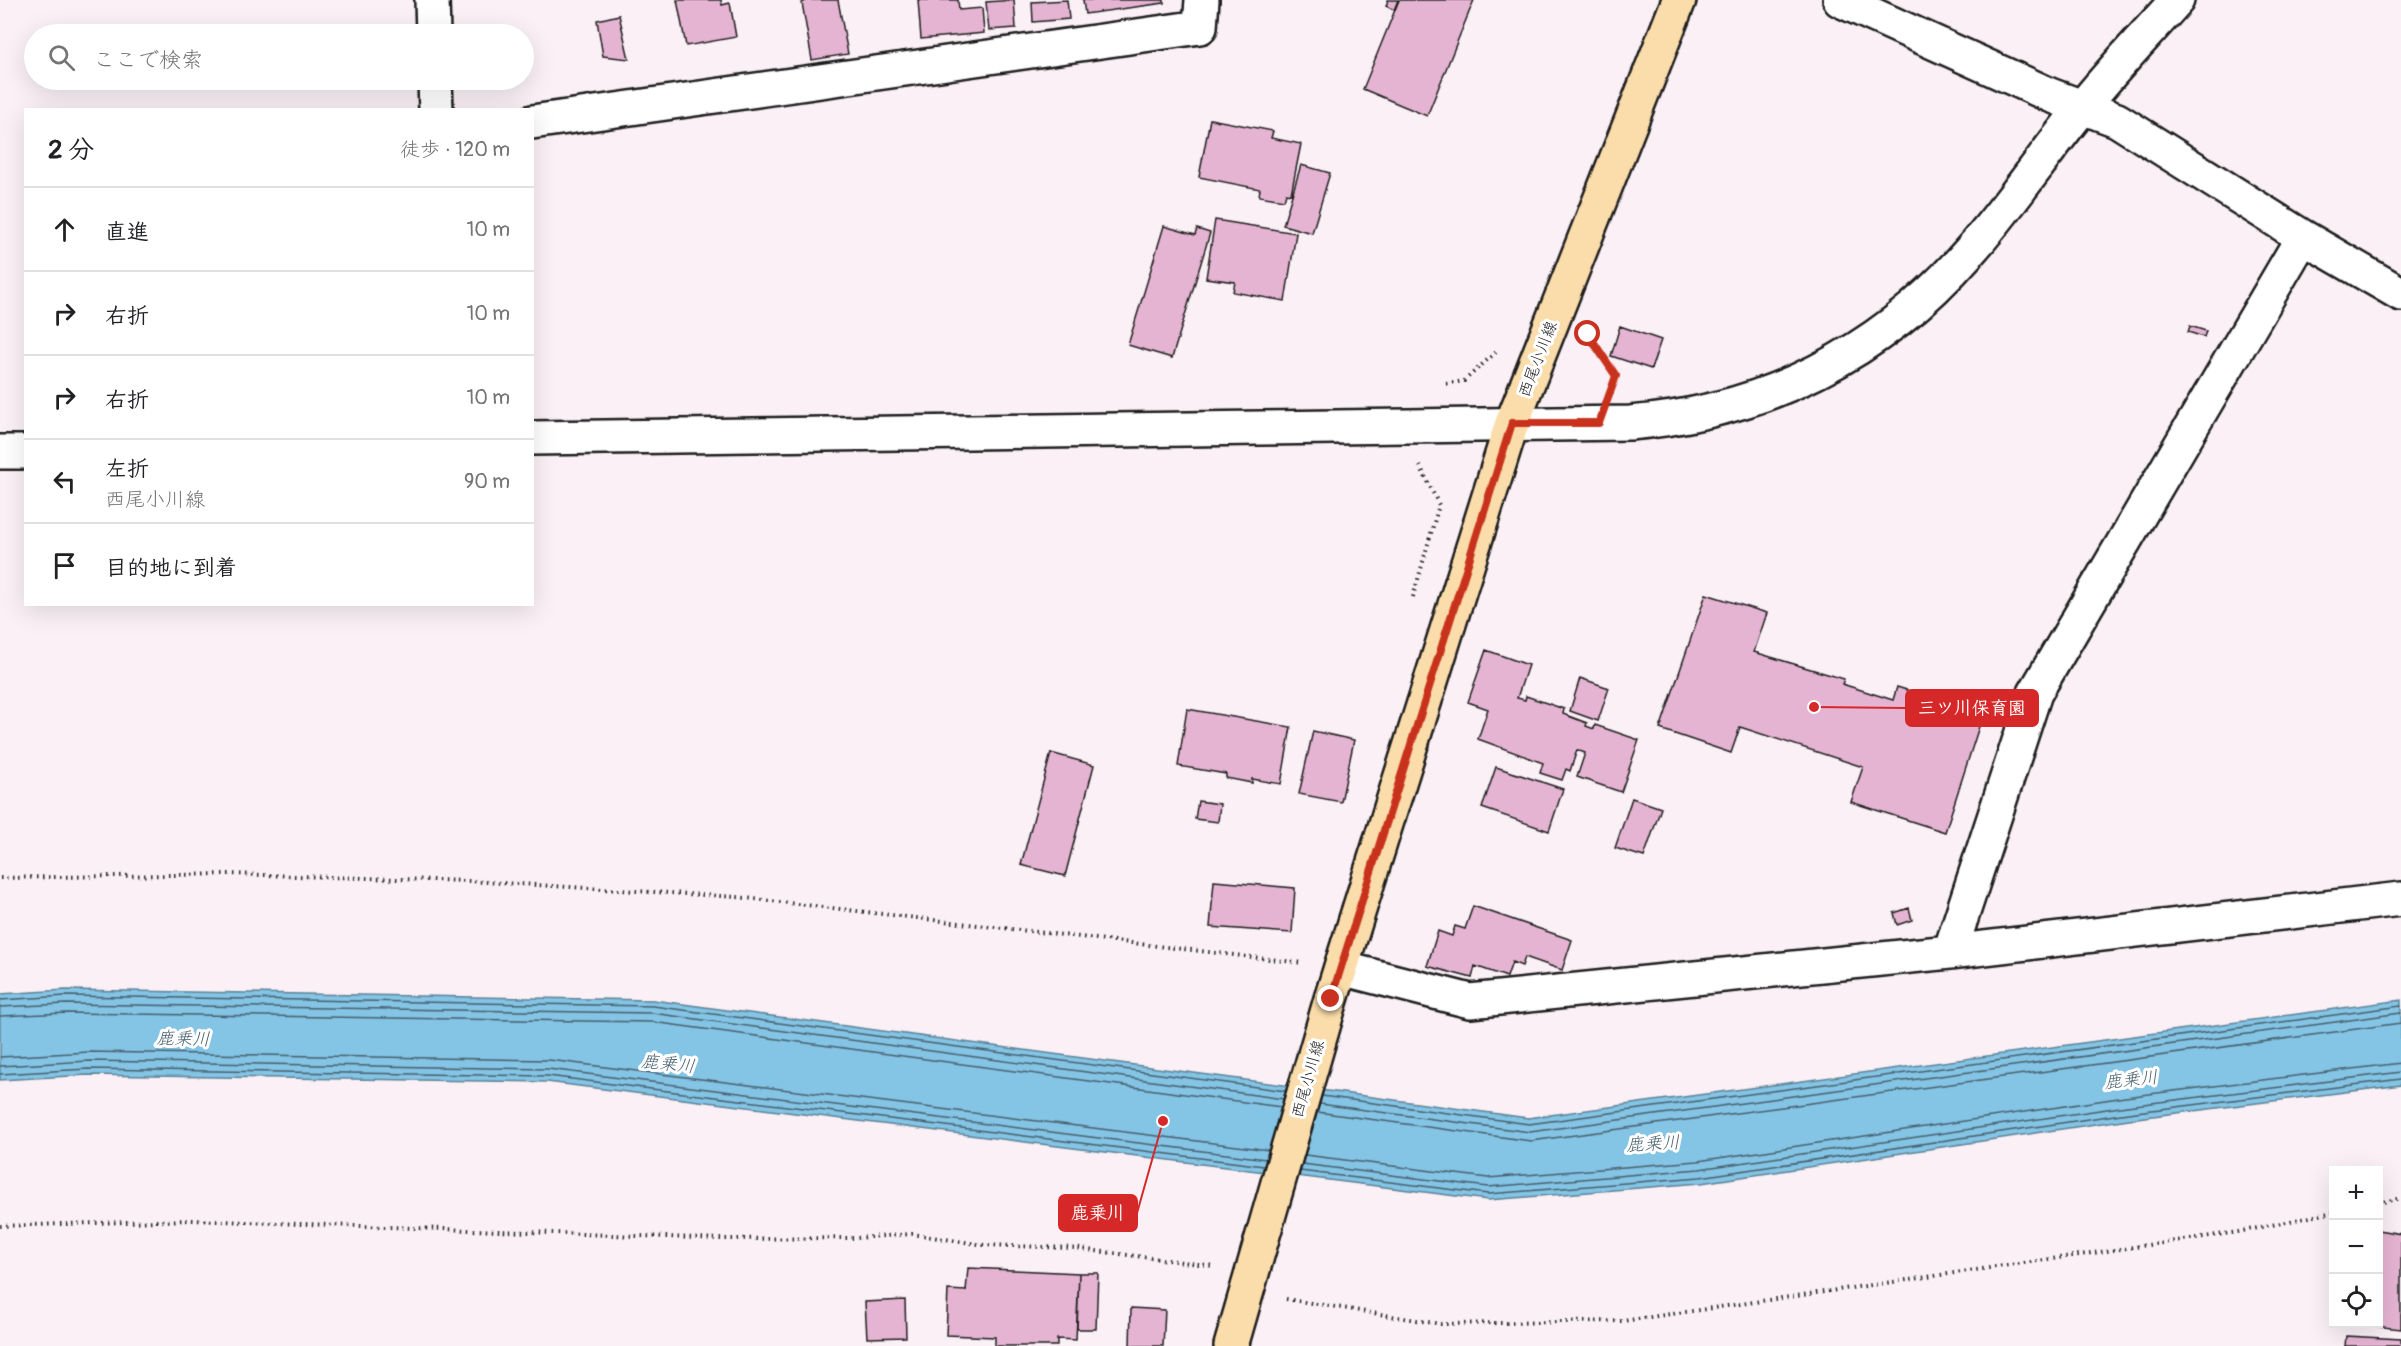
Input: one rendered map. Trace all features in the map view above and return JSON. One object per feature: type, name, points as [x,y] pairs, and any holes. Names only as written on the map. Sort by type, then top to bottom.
[{"type":"main road","name":"西尾小川線","points":[[1231,1346],[1331,999],[1512,423],[1679,0]]},
{"type":"street","points":[[432,0],[433,24]]},
{"type":"street","points":[[534,122],[1200,27],[1202,0]]},
{"type":"street","points":[[1840,0],[2050,95],[2117,120],[2303,237],[2401,294]]},
{"type":"street","points":[[534,438],[1599,423],[1675,419],[1724,409],[1775,392],[1826,368],[1897,322],[1969,252],[2082,107],[2177,0]]},
{"type":"street","points":[[435,90],[436,108]]},
{"type":"street","points":[[1950,952],[2035,693],[2303,237]]},
{"type":"street","points":[[0,452],[24,452]]},
{"type":"street","points":[[1341,968],[1470,1001],[1950,952],[2401,899]]},
{"type":"path","points":[[1593,322],[1588,334],[1616,376],[1599,423]]},
{"type":"path","points":[[0,878],[228,874],[469,881],[736,897],[1256,956],[1341,968]]},
{"type":"path","points":[[2383,1202],[2401,1198]]},
{"type":"path","points":[[0,1226],[191,1220],[723,1239],[856,1238],[912,1234],[984,1245],[1073,1248],[1205,1263],[1226,1270],[1252,1274],[1275,1297],[1441,1324],[1623,1322],[2238,1232],[2329,1213]]},
{"type":"water","points":[[66,990],[653,1000],[1528,1118],[2401,1000],[2401,1085],[2129,1119],[1701,1183],[1488,1200],[547,1082],[88,1075],[0,1080],[0,994]]},
{"type":"building","points":[[677,0],[721,0],[722,5],[730,3],[736,37],[686,46]]},
{"type":"building","points":[[807,0],[838,0],[848,54],[812,60],[802,3]]},
{"type":"building","points":[[918,0],[958,0],[959,10],[982,8],[984,33],[921,39]]},
{"type":"building","points":[[1014,0],[1016,28],[989,30],[986,2]]},
{"type":"building","points":[[1067,0],[1069,19],[1033,22],[1032,2]]},
{"type":"building","points":[[1083,0],[1164,0],[1164,3],[1085,14]]},
{"type":"building","points":[[1388,0],[1398,0],[1394,10],[1386,6]]},
{"type":"building","points":[[1399,0],[1474,0],[1427,116],[1363,89]]},
{"type":"building","points":[[619,15],[629,59],[603,56],[597,20]]},
{"type":"building","points":[[1210,119],[1273,131],[1271,138],[1301,144],[1291,194],[1286,193],[1284,200],[1259,196],[1260,189],[1199,177]]},
{"type":"building","points":[[1301,165],[1330,173],[1312,233],[1283,225]]},
{"type":"building","points":[[1215,220],[1296,233],[1285,301],[1233,292],[1235,282],[1206,278]]},
{"type":"building","points":[[1164,226],[1195,235],[1197,229],[1210,233],[1172,358],[1128,345]]},
{"type":"building","points":[[1620,326],[1661,340],[1651,369],[1611,356]]},
{"type":"building","points":[[2190,326],[2206,331],[2204,337],[2188,332]]},
{"type":"building","points":[[1706,594],[1767,613],[1754,652],[1844,679],[1842,684],[1893,700],[1897,687],[1983,714],[1945,832],[1851,802],[1863,767],[1740,727],[1731,753],[1660,729]]},
{"type":"building","points":[[1486,650],[1528,665],[1517,698],[1525,700],[1526,696],[1564,709],[1563,714],[1587,723],[1586,726],[1594,729],[1595,725],[1639,740],[1621,792],[1577,777],[1585,753],[1577,750],[1570,771],[1566,769],[1562,780],[1540,773],[1543,763],[1478,739],[1488,709],[1468,702]]},
{"type":"building","points":[[1580,678],[1609,688],[1598,721],[1570,711]]},
{"type":"building","points":[[1187,709],[1291,727],[1281,784],[1252,779],[1252,783],[1226,778],[1226,774],[1178,766]]},
{"type":"building","points":[[1313,731],[1354,740],[1341,802],[1299,794]]},
{"type":"building","points":[[1051,753],[1094,765],[1065,876],[1021,865]]},
{"type":"building","points":[[1496,767],[1563,789],[1549,831],[1482,808]]},
{"type":"building","points":[[1632,798],[1661,808],[1644,857],[1615,848]]},
{"type":"building","points":[[1198,801],[1220,804],[1218,822],[1195,819]]},
{"type":"building","points":[[1214,881],[1295,888],[1292,933],[1210,927]]},
{"type":"building","points":[[1473,906],[1572,940],[1562,970],[1525,957],[1522,966],[1512,962],[1507,977],[1475,966],[1472,978],[1427,966],[1438,931],[1452,936],[1455,926],[1465,929]]},
{"type":"building","points":[[1909,908],[1912,920],[1897,925],[1894,913]]},
{"type":"building","points":[[2383,1231],[2401,1234],[2401,1329],[2383,1327]]},
{"type":"building","points":[[968,1268],[1079,1273],[1076,1340],[1057,1339],[1057,1346],[995,1346],[995,1337],[946,1335],[948,1290],[966,1291]]},
{"type":"building","points":[[1079,1273],[1098,1273],[1096,1329],[1077,1329]]},
{"type":"building","points":[[905,1300],[906,1337],[867,1338],[865,1302]]},
{"type":"building","points":[[1131,1308],[1165,1310],[1163,1346],[1130,1346]]},
{"type":"building","points":[[2346,1336],[2401,1339],[2401,1346],[2345,1346]]},
{"type":"place","name":"三ツ川保育園","points":[[1814,707]]},
{"type":"place","name":"鹿乗川","points":[[1163,1121]]},
{"type":"route","points":[[1331,999],[1512,423],[1599,423],[1616,376],[1588,334]]}]
